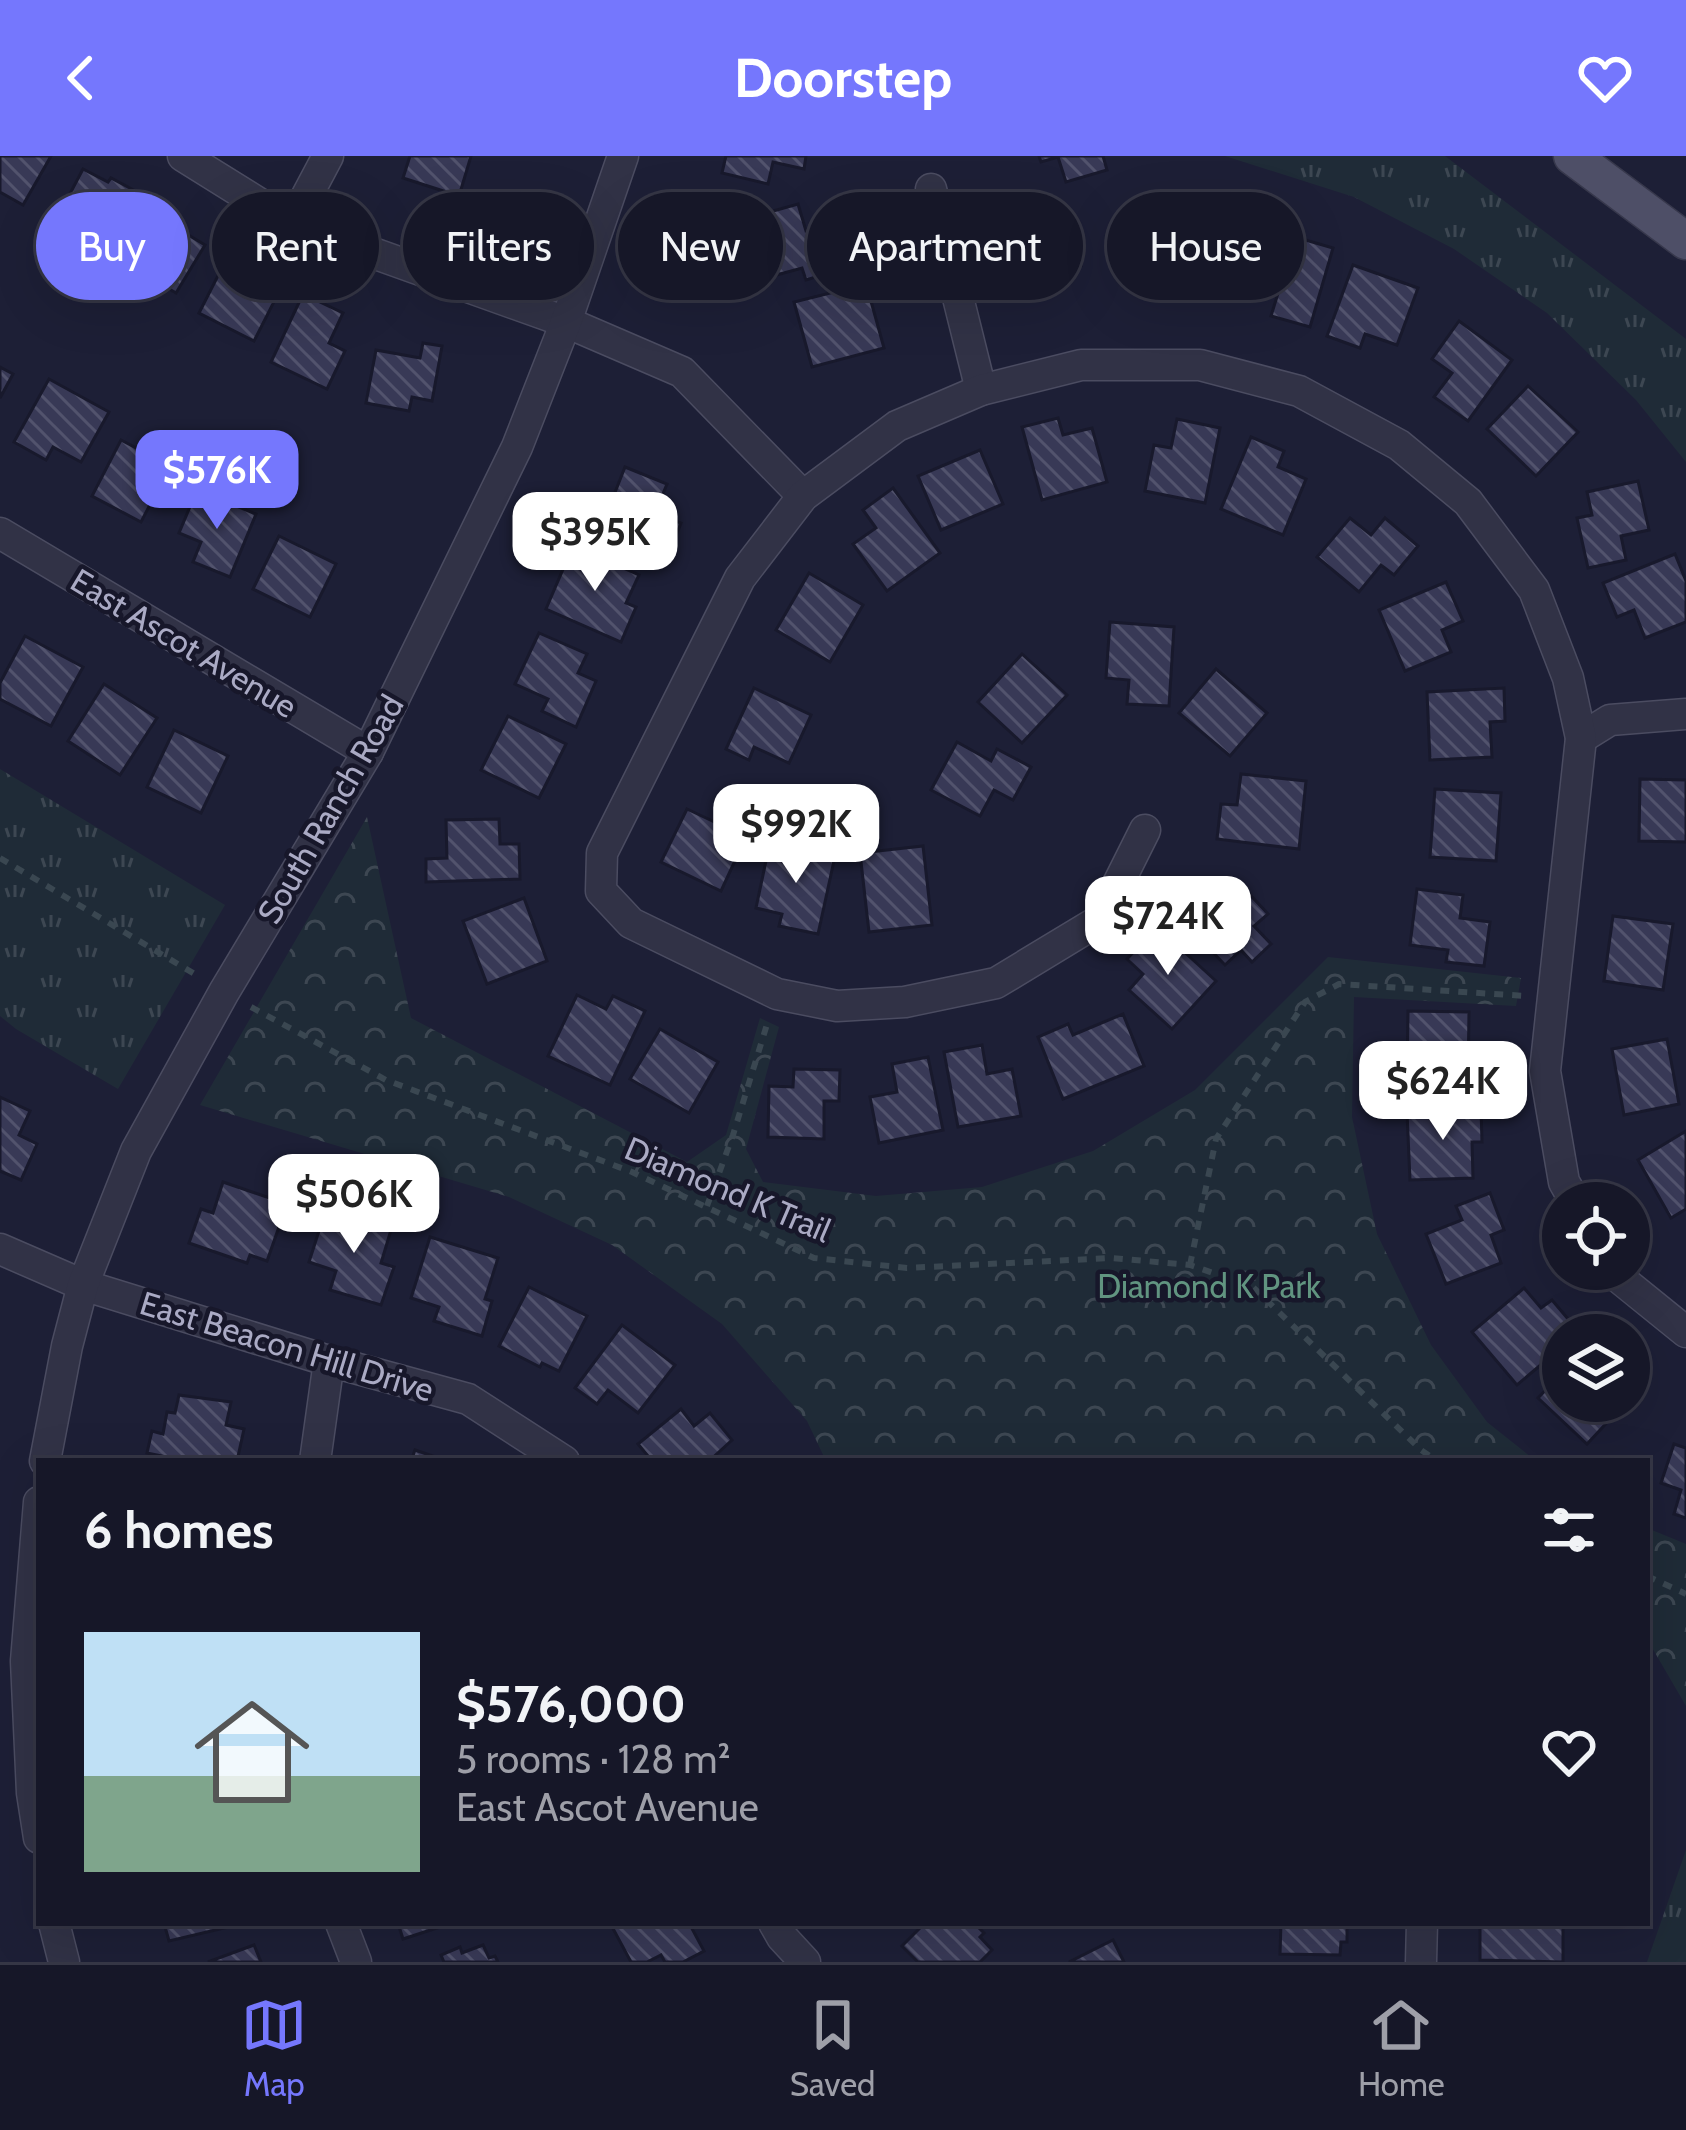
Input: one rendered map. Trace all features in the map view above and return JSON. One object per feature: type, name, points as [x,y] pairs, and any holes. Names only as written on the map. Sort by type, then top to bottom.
[{"type":"main road","points":[[1572,156],[1686,241]]},
{"type":"street","points":[[183,156],[241,192]]},
{"type":"street","points":[[309,192],[328,156]]},
{"type":"street","name":"South Ranch Road","points":[[45,1458],[83,1285],[136,1151],[224,992],[368,752],[517,447],[623,156]]},
{"type":"street","points":[[932,189],[981,389]]},
{"type":"street","points":[[379,255],[566,322],[682,372],[803,496]]},
{"type":"street","points":[[1145,830],[1100,920],[997,983],[905,1002],[837,1006],[777,994],[631,923],[601,891],[602,853],[740,578],[803,496],[897,426],[981,389],[1081,365],[1200,365],[1300,391],[1399,445],[1468,502],[1534,590],[1568,678],[1581,738],[1545,1071],[1564,1182]]},
{"type":"street","name":"East Ascot Avenue","points":[[0,533],[368,752]]},
{"type":"street","points":[[1581,738],[1610,720],[1686,714]]},
{"type":"street","name":"East Beacon Hill Drive","points":[[0,1249],[83,1285],[468,1399],[559,1458]]},
{"type":"street","points":[[1634,1290],[1686,1332]]},
{"type":"street","points":[[315,1458],[329,1361]]},
{"type":"street","points":[[36,1539],[26,1661],[36,1819]]},
{"type":"street","points":[[55,1926],[64,1962]]},
{"type":"street","points":[[342,1926],[356,1962]]},
{"type":"street","points":[[776,1926],[805,1962]]},
{"type":"street","points":[[1421,1962],[1422,1926]]},
{"type":"path","name":"Diamond K Trail","points":[[0,858],[224,992],[386,1080],[632,1172],[814,1258],[907,1268],[1112,1258],[1190,1265],[1253,1288],[1433,1458]]},
{"type":"path","points":[[1190,1265],[1216,1139],[1305,1002],[1339,983],[1553,998]]},
{"type":"path","points":[[706,1206],[777,994]]},
{"type":"path","points":[[1650,1577],[1686,1594]]},
{"type":"green space","points":[[1225,156],[1445,156],[1686,339],[1686,462],[1636,400],[1547,313],[1454,249],[1354,197]]},
{"type":"green space","points":[[0,769],[225,905],[118,1089],[0,1016]]},
{"type":"green space","name":"Diamond K Park","points":[[367,817],[411,1018],[687,1162],[726,1135],[760,1018],[779,1027],[746,1149],[763,1182],[876,1196],[982,1187],[1093,1151],[1195,1090],[1328,957],[1521,978],[1516,1006],[1354,997],[1352,1117],[1377,1234],[1431,1345],[1487,1422],[1532,1458],[825,1458],[807,1421],[722,1324],[612,1245],[509,1197],[200,1105]]},
{"type":"green space","points":[[1650,1529],[1686,1544],[1686,1706],[1650,1644]]},
{"type":"green space","points":[[1686,1850],[1686,1962],[1647,1962]]},
{"type":"building","points":[[0,156],[51,156],[23,205],[0,192]]},
{"type":"building","points":[[410,156],[471,156],[460,192],[403,178]]},
{"type":"building","points":[[726,156],[806,156],[804,169],[773,162],[768,184],[722,173]]},
{"type":"building","points":[[1039,156],[1103,156],[1107,170],[1066,182],[1058,157],[1041,162]]},
{"type":"building","points":[[83,169],[137,192],[71,192]]},
{"type":"building","points":[[798,204],[807,231],[807,280],[802,268],[783,273],[783,208]]},
{"type":"building","points":[[188,235],[205,245],[188,273]]},
{"type":"building","points":[[1304,240],[1333,248],[1310,327],[1271,316],[1276,300],[1304,300]]},
{"type":"building","points":[[1353,265],[1418,288],[1397,345],[1365,334],[1360,348],[1327,336]]},
{"type":"building","points":[[212,287],[212,300],[275,300],[254,341],[199,313]]},
{"type":"building","points":[[300,300],[316,300],[343,313],[329,343],[345,351],[327,389],[271,362]]},
{"type":"building","points":[[871,300],[884,348],[812,367],[794,302]]},
{"type":"building","points":[[1459,321],[1512,360],[1468,421],[1434,397],[1452,373],[1432,359]]},
{"type":"building","points":[[423,343],[442,346],[432,401],[412,397],[409,411],[366,403],[376,350],[420,358]]},
{"type":"building","points":[[0,367],[13,374],[0,398]]},
{"type":"building","points":[[49,379],[109,412],[81,462],[53,447],[46,460],[14,442]]},
{"type":"building","points":[[1528,386],[1578,432],[1536,476],[1487,429]]},
{"type":"building","points":[[1058,418],[1063,435],[1092,428],[1107,482],[1042,500],[1022,427]]},
{"type":"building","points":[[1177,419],[1220,428],[1205,503],[1145,491],[1154,445],[1171,448]]},
{"type":"building","points":[[1251,437],[1284,451],[1278,467],[1306,479],[1283,535],[1221,509]]},
{"type":"building","points":[[121,440],[170,466],[141,522],[92,496]]},
{"type":"building","points":[[980,450],[1003,504],[941,530],[918,476]]},
{"type":"building","points":[[625,467],[667,484],[655,513],[681,523],[668,555],[601,528]]},
{"type":"building","points":[[1638,481],[1649,530],[1621,536],[1626,560],[1588,568],[1577,518],[1592,515],[1587,492]]},
{"type":"building","points":[[893,488],[940,553],[887,591],[853,544],[876,528],[863,510]]},
{"type":"building","points":[[197,490],[256,514],[230,577],[193,562],[201,542],[179,533]]},
{"type":"building","points":[[1350,518],[1371,535],[1385,518],[1418,546],[1394,575],[1381,565],[1359,592],[1317,557]]},
{"type":"building","points":[[279,536],[336,564],[310,617],[253,589]]},
{"type":"building","points":[[573,546],[639,575],[626,603],[636,607],[621,642],[546,609]]},
{"type":"building","points":[[1675,554],[1686,581],[1686,622],[1645,638],[1634,610],[1617,617],[1603,583]]},
{"type":"building","points":[[809,573],[863,605],[830,662],[776,630]]},
{"type":"building","points":[[1446,582],[1463,621],[1442,630],[1451,652],[1405,671],[1379,610]]},
{"type":"building","points":[[1110,622],[1174,627],[1169,706],[1127,704],[1129,680],[1106,678]]},
{"type":"building","points":[[539,633],[587,654],[578,673],[596,681],[576,727],[542,711],[548,699],[515,684]]},
{"type":"building","points":[[25,636],[83,667],[51,726],[0,699],[0,683]]},
{"type":"building","points":[[1022,654],[1067,695],[1022,743],[978,702]]},
{"type":"building","points":[[1216,669],[1267,713],[1230,756],[1179,713]]},
{"type":"building","points":[[104,684],[157,718],[120,775],[68,741]]},
{"type":"building","points":[[754,688],[811,715],[789,763],[754,747],[749,760],[726,749]]},
{"type":"building","points":[[1504,688],[1505,721],[1490,722],[1492,757],[1430,760],[1427,692]]},
{"type":"building","points":[[508,716],[566,744],[539,798],[481,770]]},
{"type":"building","points":[[174,730],[228,756],[201,813],[147,787]]},
{"type":"building","points":[[957,742],[991,761],[997,749],[1031,767],[1013,800],[994,790],[980,816],[931,790]]},
{"type":"building","points":[[1241,774],[1306,781],[1299,849],[1217,839],[1221,804],[1237,805]]},
{"type":"building","points":[[1640,779],[1686,780],[1686,842],[1639,841]]},
{"type":"building","points":[[1435,789],[1501,793],[1496,861],[1430,857]]},
{"type":"building","points":[[687,809],[746,837],[721,891],[661,862]]},
{"type":"building","points":[[499,819],[500,844],[519,844],[520,879],[426,882],[426,859],[447,858],[446,820]]},
{"type":"building","points":[[770,842],[835,856],[818,934],[779,926],[782,914],[756,908]]},
{"type":"building","points":[[923,846],[932,925],[869,932],[860,853]]},
{"type":"building","points":[[1239,883],[1268,914],[1254,926],[1271,944],[1252,962],[1241,950],[1225,965],[1182,920],[1215,889],[1224,897]]},
{"type":"building","points":[[1417,889],[1463,895],[1460,918],[1490,922],[1484,966],[1446,962],[1448,950],[1410,945]]},
{"type":"building","points":[[524,898],[547,961],[487,984],[463,921]]},
{"type":"building","points":[[1613,916],[1673,924],[1663,990],[1604,981]]},
{"type":"building","points":[[1157,927],[1216,981],[1172,1029],[1129,990],[1143,974],[1127,959]]},
{"type":"building","points":[[577,995],[606,1009],[613,996],[645,1011],[610,1085],[548,1056]]},
{"type":"building","points":[[1408,1011],[1469,1012],[1468,1080],[1407,1079]]},
{"type":"building","points":[[1123,1014],[1144,1066],[1063,1099],[1038,1037],[1068,1024],[1073,1035]]},
{"type":"building","points":[[660,1029],[718,1062],[689,1113],[630,1079]]},
{"type":"building","points":[[1667,1039],[1679,1104],[1624,1115],[1612,1049]]},
{"type":"building","points":[[982,1045],[987,1074],[1012,1069],[1021,1116],[958,1127],[944,1052]]},
{"type":"building","points":[[928,1057],[943,1130],[879,1143],[870,1097],[897,1092],[892,1064]]},
{"type":"building","points":[[794,1069],[840,1070],[839,1101],[824,1101],[824,1139],[768,1137],[769,1086],[793,1087]]},
{"type":"building","points":[[0,1097],[30,1111],[19,1135],[37,1144],[21,1180],[0,1171]]},
{"type":"building","points":[[1481,1109],[1482,1142],[1472,1142],[1473,1178],[1410,1180],[1407,1112]]},
{"type":"building","points":[[1686,1131],[1686,1209],[1671,1218],[1638,1160]]},
{"type":"building","points":[[223,1182],[287,1204],[267,1261],[250,1255],[247,1263],[189,1243],[201,1209],[213,1213]]},
{"type":"building","points":[[1490,1193],[1504,1230],[1491,1235],[1501,1263],[1446,1284],[1426,1234],[1462,1220],[1456,1206]]},
{"type":"building","points":[[326,1209],[391,1230],[381,1263],[394,1267],[381,1305],[330,1290],[336,1271],[309,1262]]},
{"type":"building","points":[[430,1237],[498,1258],[485,1299],[492,1301],[482,1336],[434,1321],[439,1307],[411,1298]]},
{"type":"building","points":[[529,1287],[587,1316],[559,1371],[542,1363],[540,1367],[499,1346]]},
{"type":"building","points":[[1524,1288],[1541,1308],[1552,1300],[1564,1314],[1542,1314],[1542,1364],[1517,1385],[1472,1332]]},
{"type":"building","points":[[622,1325],[675,1365],[638,1413],[608,1390],[597,1404],[575,1388]]},
{"type":"building","points":[[179,1395],[231,1402],[226,1425],[244,1429],[238,1458],[171,1458],[147,1453],[152,1431],[163,1434],[167,1412],[175,1413]]},
{"type":"building","points":[[681,1409],[694,1426],[710,1413],[732,1440],[712,1458],[650,1458],[638,1444]]},
{"type":"building","points":[[1564,1422],[1607,1422],[1587,1444]]},
{"type":"building","points":[[1674,1444],[1686,1448],[1686,1518],[1674,1514],[1681,1490],[1661,1483]]},
{"type":"building","points":[[415,1450],[438,1458],[412,1458]]},
{"type":"building","points":[[165,1926],[232,1926],[169,1941]]},
{"type":"building","points":[[399,1926],[443,1926],[403,1939]]},
{"type":"building","points":[[612,1926],[691,1926],[704,1951],[683,1962],[665,1962],[661,1955],[647,1962],[631,1962]]},
{"type":"building","points":[[922,1926],[977,1926],[992,1950],[980,1962],[918,1962],[902,1946]]},
{"type":"building","points":[[1281,1926],[1347,1926],[1347,1942],[1341,1942],[1340,1955],[1280,1954]]},
{"type":"building","points":[[1480,1926],[1563,1926],[1563,1962],[1480,1960]]},
{"type":"building","points":[[1113,1940],[1124,1962],[1069,1962]]},
{"type":"building","points":[[254,1945],[261,1962],[208,1962]]},
{"type":"building","points":[[483,1945],[489,1958],[495,1956],[498,1962],[444,1962],[441,1955],[460,1947],[462,1953]]}]
